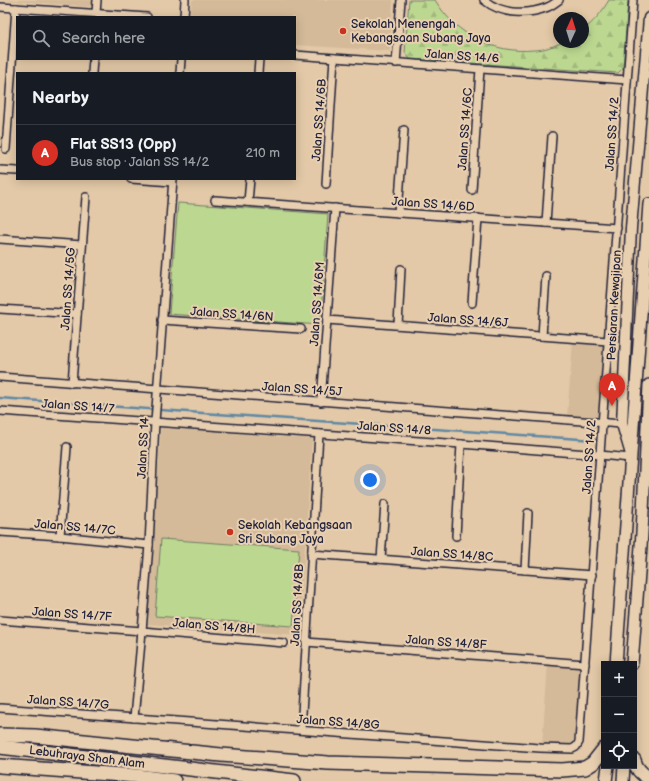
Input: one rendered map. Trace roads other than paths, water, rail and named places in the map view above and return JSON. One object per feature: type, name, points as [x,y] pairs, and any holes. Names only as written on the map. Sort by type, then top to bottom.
[{"type":"highway","points":[[0,735],[35,736],[221,756],[328,763],[562,770],[585,768],[593,763],[601,753]]},
{"type":"highway","name":"Lebuhraya Shah Alam","points":[[0,747],[294,781]]},
{"type":"highway","name":"Lebuhraya Shah Alam","points":[[0,766],[136,776],[174,781]]},
{"type":"highway","points":[[637,767],[644,775],[649,778]]},
{"type":"highway","points":[[136,776],[153,781]]},
{"type":"main road","name":"Persiaran Kewajipan","points":[[616,661],[631,455],[622,424],[631,228],[649,18]]},
{"type":"main road","points":[[631,455],[649,204]]},
{"type":"main road","points":[[632,661],[646,511],[649,384]]},
{"type":"main road","points":[[606,781],[608,769]]},
{"type":"main road","points":[[623,781],[624,769]]},
{"type":"street","points":[[96,14],[98,0]]},
{"type":"street","points":[[184,16],[185,0]]},
{"type":"street","points":[[396,63],[401,0]]},
{"type":"street","points":[[484,0],[502,10],[518,12],[534,11],[550,6],[559,0]]},
{"type":"street","name":"Jalan SS 14/2","points":[[540,748],[572,749],[576,747],[579,742],[633,0]]},
{"type":"street","points":[[0,7],[130,16]]},
{"type":"street","points":[[6,149],[16,8]]},
{"type":"street","name":"Jalan SS 14/6","points":[[296,55],[628,80]]},
{"type":"street","name":"Jalan SS 14/6B","points":[[326,184],[334,58]]},
{"type":"street","points":[[92,72],[93,60]]},
{"type":"street","points":[[180,72],[181,60]]},
{"type":"street","points":[[258,72],[259,60]]},
{"type":"street","name":"Jalan SS 14/6C","points":[[472,190],[480,69]]},
{"type":"street","points":[[398,213],[404,130]]},
{"type":"street","points":[[546,223],[552,136]]},
{"type":"street","points":[[0,170],[16,171]]},
{"type":"street","name":"Jalan SS 14","points":[[134,718],[149,545],[155,422],[172,180]]},
{"type":"street","points":[[248,202],[250,180]]},
{"type":"street","name":"Jalan SS 14/5G","points":[[72,383],[86,197]]},
{"type":"street","name":"Jalan SS 14/6D","points":[[215,200],[617,228]]},
{"type":"street","name":"Jalan SS 14/6M","points":[[320,402],[335,208]]},
{"type":"street","points":[[472,303],[478,218]]},
{"type":"street","points":[[0,240],[82,245]]},
{"type":"street","points":[[398,325],[401,270]]},
{"type":"street","points":[[542,336],[546,276]]},
{"type":"street","points":[[0,309],[77,314]]},
{"type":"street","name":"Jalan SS 14/6N","points":[[162,320],[301,329]]},
{"type":"street","name":"Jalan SS 14/6J","points":[[327,320],[608,342]]},
{"type":"street","name":"Jalan SS 14/5J","points":[[0,377],[622,424]]},
{"type":"street","name":"Jalan SS 14/7","points":[[0,411],[155,422]]},
{"type":"street","name":"Jalan SS 14/8","points":[[155,422],[600,455],[631,455]]},
{"type":"street","name":"Jalan SS 14/8B","points":[[301,730],[319,434]]},
{"type":"street","points":[[456,536],[461,444]]},
{"type":"street","points":[[60,536],[67,447]]},
{"type":"street","points":[[381,559],[385,504]]},
{"type":"street","points":[[525,570],[528,513]]},
{"type":"street","name":"Jalan SS 14/7C","points":[[0,532],[60,536],[149,545]]},
{"type":"street","name":"Jalan SS 14/8C","points":[[311,554],[592,575]]},
{"type":"street","name":"Jalan SS 14/7F","points":[[0,620],[142,631]]},
{"type":"street","name":"Jalan SS 14/8H","points":[[142,631],[284,643]]},
{"type":"street","name":"Jalan SS 14/8F","points":[[306,642],[585,664]]},
{"type":"street","name":"Jalan SS 14/7G","points":[[0,708],[134,718]]},
{"type":"street","name":"Jalan SS 14/8G","points":[[134,718],[540,748]]},
{"type":"waterway","points":[[0,398],[595,440]]},
{"type":"place","name":"Sekolah Menengah Kebangsaan Subang Jaya","points":[[343,31]]},
{"type":"place","name":"Flat SS13 (Opp)","points":[[612,406]]},
{"type":"place","name":"Sekolah Kebangsaan Sri Subang Jaya","points":[[230,532]]}]
